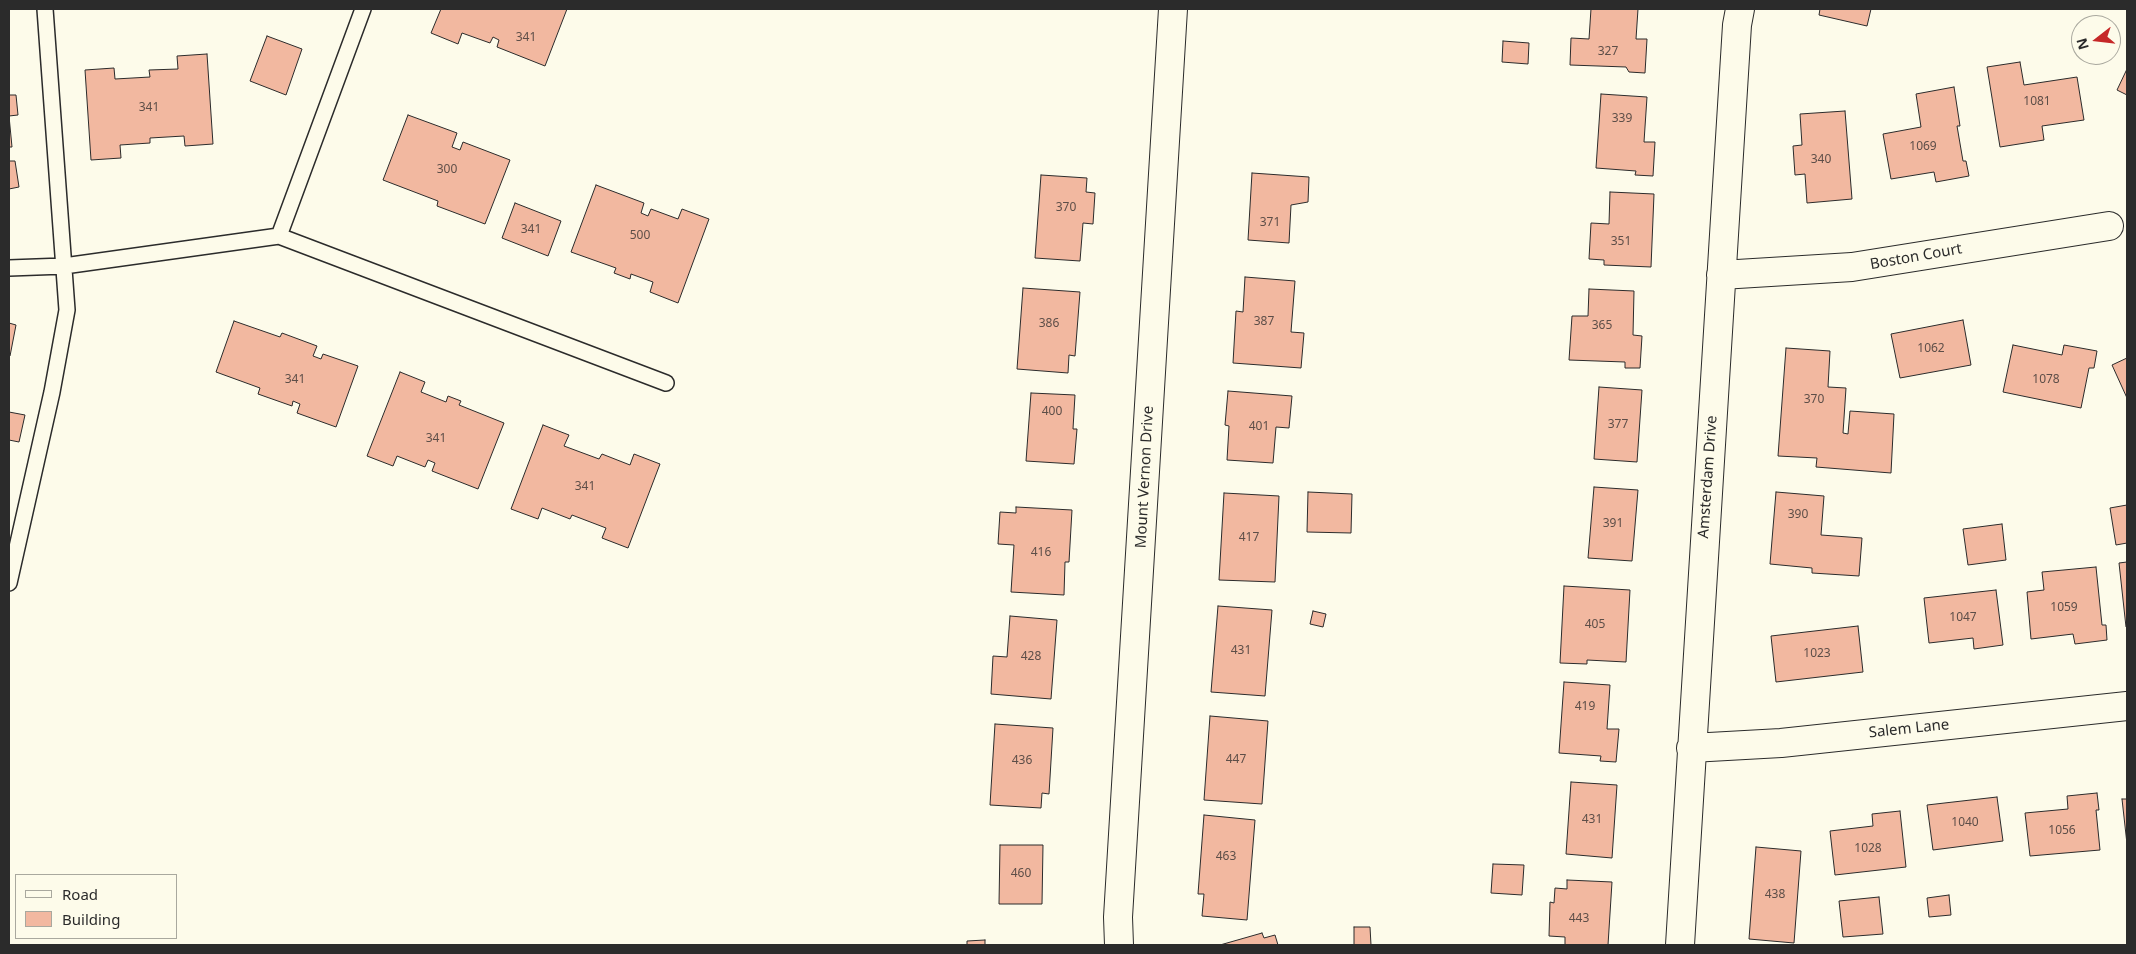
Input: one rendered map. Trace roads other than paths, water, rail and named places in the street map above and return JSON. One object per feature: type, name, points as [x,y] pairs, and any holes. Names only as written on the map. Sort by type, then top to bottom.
[{"type":"street","name":"Mount Vernon Drive","points":[[1118,945],[1118,917],[1172,9]]},
{"type":"street","name":"Amsterdam Drive","points":[[1680,945],[1737,25],[1740,9]]},
{"type":"street","name":"Boston Court","points":[[1721,275],[1852,267],[2109,226]]},
{"type":"street","name":"Salem Lane","points":[[1691,748],[1781,743],[2127,706]]},
{"type":"lane","points":[[9,583],[52,392],[67,310],[45,9]]},
{"type":"lane","points":[[279,236],[363,9]]},
{"type":"lane","points":[[9,268],[64,266],[279,236],[666,383]]}]
